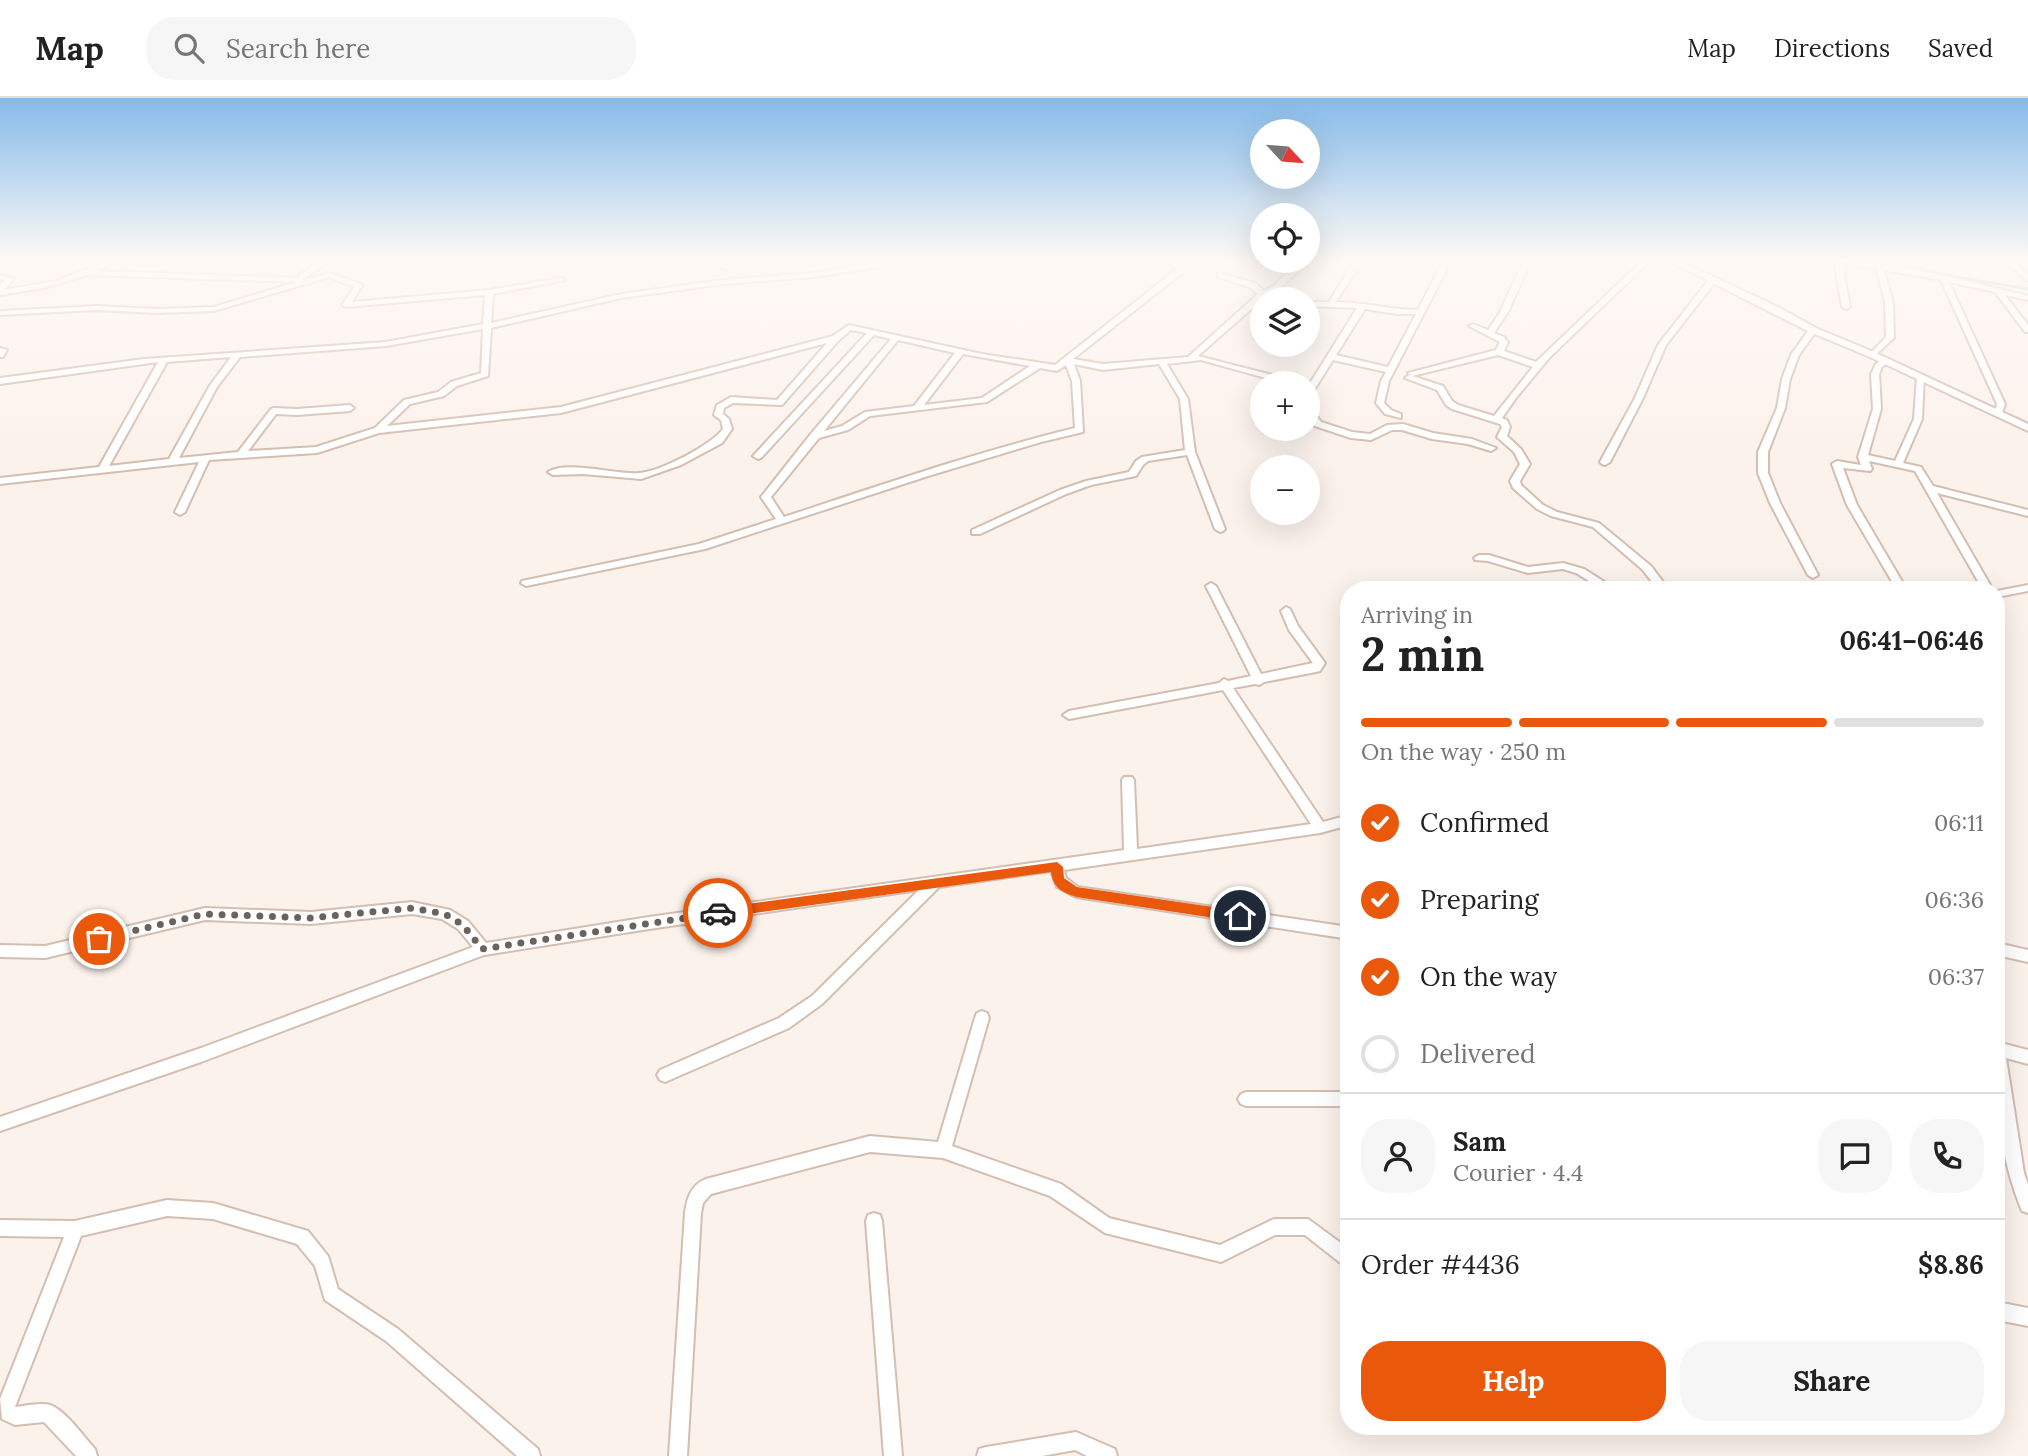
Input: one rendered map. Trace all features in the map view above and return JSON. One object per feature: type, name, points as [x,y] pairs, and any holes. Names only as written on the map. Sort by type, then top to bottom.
[{"type":"street","points":[[0,381],[164,360],[386,344],[495,324]]},
{"type":"street","points":[[553,472],[583,471],[641,476],[678,463],[719,441],[728,429],[725,419],[718,415],[720,407],[731,400],[779,403],[836,338],[849,327],[1057,368],[1114,324]]},
{"type":"street","points":[[1191,358],[1229,324]]},
{"type":"street","points":[[1320,376],[1352,324]]},
{"type":"street","points":[[1398,416],[1388,412],[1380,403],[1389,370],[1413,324]]},
{"type":"street","points":[[1491,332],[1496,324]]},
{"type":"street","points":[[1497,419],[1514,391],[1536,365],[1579,324]]},
{"type":"street","points":[[1605,462],[1639,398],[1662,345],[1678,324]]},
{"type":"street","points":[[1804,324],[2028,428]]},
{"type":"street","points":[[1872,355],[1890,338],[1890,324]]},
{"type":"street","points":[[1965,324],[2001,404],[1998,414]]},
{"type":"street","points":[[378,430],[407,401],[441,394],[454,384],[485,374],[488,326]]},
{"type":"street","points":[[1473,326],[1491,332],[1504,342],[1499,352]]},
{"type":"street","points":[[1814,330],[1795,355],[1786,379],[1781,408],[1763,452],[1763,473],[1775,503],[1814,575]]},
{"type":"street","points":[[758,456],[873,331]]},
{"type":"street","points":[[781,519],[766,497],[897,336]]},
{"type":"street","points":[[0,481],[241,454],[317,450],[378,430],[561,410],[836,338]]},
{"type":"street","points":[[918,407],[961,351]]},
{"type":"street","points":[[1411,376],[1499,352],[1536,365]]},
{"type":"street","points":[[172,462],[213,387],[237,355]]},
{"type":"street","points":[[1333,357],[1389,370]]},
{"type":"street","points":[[1069,361],[1103,367],[1191,358],[1213,360],[1251,371]]},
{"type":"street","points":[[103,469],[164,360]]},
{"type":"street","points":[[526,583],[701,547],[781,519],[1004,450],[1080,430],[1076,381],[1069,361]]},
{"type":"street","points":[[1161,361],[1184,399],[1190,452],[1220,528]]},
{"type":"street","points":[[1886,361],[1879,366],[1875,374],[1877,409],[1863,457],[1867,470],[1837,464],[1852,505],[1897,581]]},
{"type":"street","points":[[813,437],[845,429],[868,414],[984,400],[1038,365]]},
{"type":"street","points":[[1411,376],[1440,388],[1455,407],[1497,419],[1506,427],[1502,437],[1524,458],[1523,471],[1515,481],[1516,486],[1547,511],[1596,525],[1647,568],[1657,581]]},
{"type":"street","points":[[1898,464],[1918,419],[1920,377]]},
{"type":"street","points":[[241,454],[274,411],[350,408]]},
{"type":"street","points":[[1320,425],[1351,435],[1371,438],[1390,427],[1403,427],[1491,448]]},
{"type":"street","points":[[976,532],[1063,492],[1089,483],[1133,474],[1139,463],[1145,459],[1190,452]]},
{"type":"street","points":[[1863,457],[1918,469],[1983,581]]},
{"type":"street","points":[[180,512],[205,458]]},
{"type":"street","points":[[1928,488],[2028,513]]},
{"type":"street","points":[[1479,558],[1489,558],[1528,570],[1563,566],[1580,571],[1597,581]]},
{"type":"street","points":[[1211,586],[1259,681]]},
{"type":"street","points":[[2005,592],[2028,588]]},
{"type":"street","points":[[1069,715],[1224,684],[1259,681],[1319,666],[1293,628],[1286,611]]},
{"type":"street","points":[[1224,684],[1320,828]]},
{"type":"street","points":[[1128,780],[1131,856]]},
{"type":"street","points":[[0,1124],[201,1055],[482,949],[649,923],[1057,867],[1320,828],[1340,822]]},
{"type":"street","points":[[1057,867],[1058,880],[1064,887],[1076,892],[1340,932]]},
{"type":"street","points":[[665,1075],[783,1023],[817,1000],[934,883]]},
{"type":"street","points":[[0,951],[45,952],[205,914],[311,918],[412,908],[445,914],[463,925],[482,949]]},
{"type":"street","points":[[2005,951],[2028,956]]},
{"type":"street","points":[[943,1150],[982,1018]]},
{"type":"street","points":[[2005,1052],[2028,1057]]},
{"type":"street","points":[[1246,1099],[1340,1099]]},
{"type":"street","points":[[2005,1123],[2022,1174],[2028,1205]]},
{"type":"street","points":[[678,1456],[695,1199],[706,1187],[870,1144],[943,1150],[1055,1190],[1105,1225],[1221,1254],[1274,1227],[1308,1227],[1340,1251]]},
{"type":"street","points":[[0,1228],[75,1229],[167,1209],[213,1211],[302,1237],[322,1262],[331,1294],[392,1335],[531,1456]]},
{"type":"street","points":[[874,1221],[893,1456]]},
{"type":"street","points":[[75,1229],[6,1408],[8,1413],[15,1416],[47,1413],[89,1456]]},
{"type":"street","points":[[2005,1313],[2028,1317]]},
{"type":"street","points":[[986,1456],[1076,1441],[1108,1456]]},
{"type":"way so far","points":[[99,939],[205,914],[311,918],[412,908],[445,914],[463,925],[482,949],[718,913]]},
{"type":"route","points":[[718,913],[1057,867],[1058,880],[1064,887],[1076,892],[1240,916]]}]
